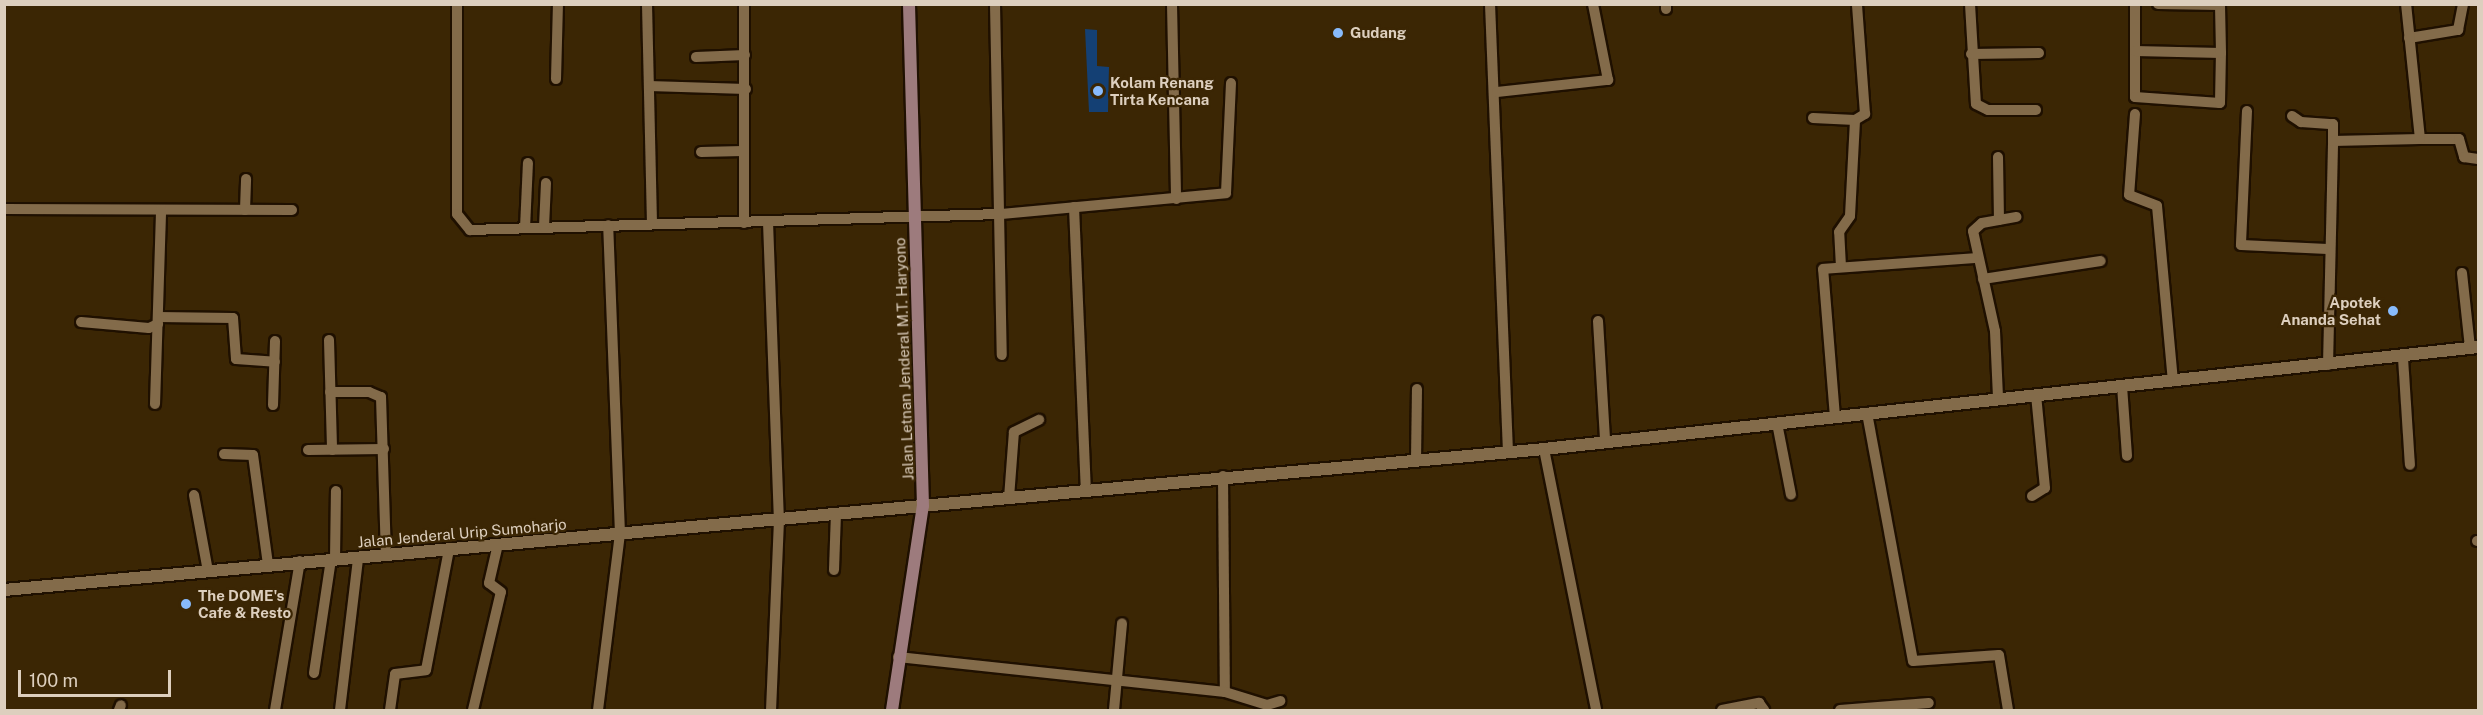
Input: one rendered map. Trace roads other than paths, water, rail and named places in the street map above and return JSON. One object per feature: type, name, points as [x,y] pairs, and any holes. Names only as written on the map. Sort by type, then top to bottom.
[{"type":"main road","name":"Jalan Letnan Jenderal M.T. Haryono","points":[[892,711],[898,657],[923,506],[909,4]]},
{"type":"street","points":[[457,4],[458,221],[470,230],[1001,214],[1176,199],[1230,190],[1231,83]]},
{"type":"street","points":[[556,79],[558,4]]},
{"type":"street","points":[[647,4],[652,224]]},
{"type":"street","points":[[744,4],[746,89],[743,151],[744,223]]},
{"type":"street","points":[[995,4],[1001,214],[1002,356]]},
{"type":"street","points":[[1172,4],[1176,199]]},
{"type":"street","points":[[1490,4],[1497,92],[1495,182],[1508,452]]},
{"type":"street","points":[[1497,92],[1608,80],[1593,4]]},
{"type":"street","points":[[1841,267],[1839,232],[1850,216],[1855,120],[1865,109],[1857,4]]},
{"type":"street","points":[[1970,4],[1971,54],[1976,104],[1989,110],[2036,110]]},
{"type":"street","points":[[2135,4],[2135,97],[2140,101],[2220,103],[2220,5],[2158,4]]},
{"type":"street","points":[[2406,4],[2420,139]]},
{"type":"street","points":[[2409,38],[2458,30],[2463,4]]},
{"type":"street","points":[[2135,51],[2221,53]]},
{"type":"street","points":[[1971,54],[2039,53]]},
{"type":"street","points":[[696,57],[745,55]]},
{"type":"street","points":[[649,86],[746,89]]},
{"type":"street","points":[[2247,111],[2241,245],[2328,249]]},
{"type":"street","points":[[2135,114],[2129,195],[2157,206],[2173,381]]},
{"type":"street","points":[[2292,116],[2301,122],[2333,124],[2328,249],[2328,365]]},
{"type":"street","points":[[1813,118],[1855,120]]},
{"type":"street","points":[[2333,141],[2459,139],[2464,157],[2478,159]]},
{"type":"street","points":[[701,152],[743,151]]},
{"type":"street","points":[[1998,157],[1999,220]]},
{"type":"street","points":[[525,228],[528,163]]},
{"type":"street","points":[[245,210],[246,179]]},
{"type":"street","points":[[544,227],[546,183]]},
{"type":"street","points":[[1074,207],[1086,490]]},
{"type":"street","points":[[4,208],[292,210]]},
{"type":"street","points":[[155,404],[161,210]]},
{"type":"street","points":[[1998,397],[1995,331],[1977,258],[1973,231],[1999,220],[2016,217]]},
{"type":"street","points":[[768,222],[778,520],[771,711]]},
{"type":"street","points":[[598,711],[620,534],[608,225]]},
{"type":"street","points":[[1835,417],[1823,271],[1841,267],[1977,258]]},
{"type":"street","points":[[1983,279],[2101,261]]},
{"type":"street","points":[[2462,273],[2474,347]]},
{"type":"street","points":[[81,322],[149,328],[158,320],[233,318],[236,359],[275,362]]},
{"type":"street","points":[[1598,321],[1605,440]]},
{"type":"street","points":[[329,340],[332,450]]},
{"type":"street","points":[[273,405],[275,341]]},
{"type":"street","name":"Jalan Jenderal Urip Sumoharjo","points":[[4,590],[300,561],[358,558],[778,520],[1222,476],[1544,449],[1605,440],[1835,417],[1998,397],[2403,358],[2474,347]]},
{"type":"street","points":[[2403,358],[2410,465]]},
{"type":"street","points":[[2122,386],[2127,456]]},
{"type":"street","points":[[1416,460],[1417,389]]},
{"type":"street","points":[[330,392],[369,392],[381,397],[386,555]]},
{"type":"street","points":[[2032,496],[2045,488],[2036,393]]},
{"type":"street","points":[[1867,413],[1913,661],[2000,655],[2008,711]]},
{"type":"street","points":[[1009,498],[1014,432],[1039,420]]},
{"type":"street","points":[[1777,423],[1791,495]]},
{"type":"street","points":[[308,450],[384,449]]},
{"type":"street","points":[[1544,449],[1596,711]]},
{"type":"street","points":[[224,454],[253,456],[268,565]]},
{"type":"street","points":[[1222,476],[1225,692]]},
{"type":"street","points":[[314,673],[333,559],[336,490]]},
{"type":"street","points":[[194,495],[208,571]]},
{"type":"street","points":[[834,570],[836,514]]},
{"type":"street","points":[[473,711],[501,592],[489,583],[498,544]]},
{"type":"street","points":[[390,711],[395,674],[426,670],[449,549]]},
{"type":"street","points":[[340,711],[358,558]]},
{"type":"street","points":[[275,711],[300,561]]},
{"type":"street","points":[[1114,711],[1122,623]]},
{"type":"street","points":[[898,657],[1225,692],[1267,708],[1280,701]]},
{"type":"street","points":[[1722,711],[1759,703],[1764,711]]},
{"type":"street","points":[[1846,710],[1929,703]]},
{"type":"water","name":"Kolam Renang Tirta Kencana","points":[[1085,29],[1097,30],[1097,66],[1109,67],[1108,112],[1089,112]]},
{"type":"place","name":"Gudang","points":[[1338,33]]},
{"type":"place","name":"Kolam Renang Tirta Kencana","points":[[1098,91]]},
{"type":"place","name":"Apotek Ananda Sehat","points":[[2393,311]]},
{"type":"place","name":"The DOME's Cafe & Resto","points":[[186,604]]}]
